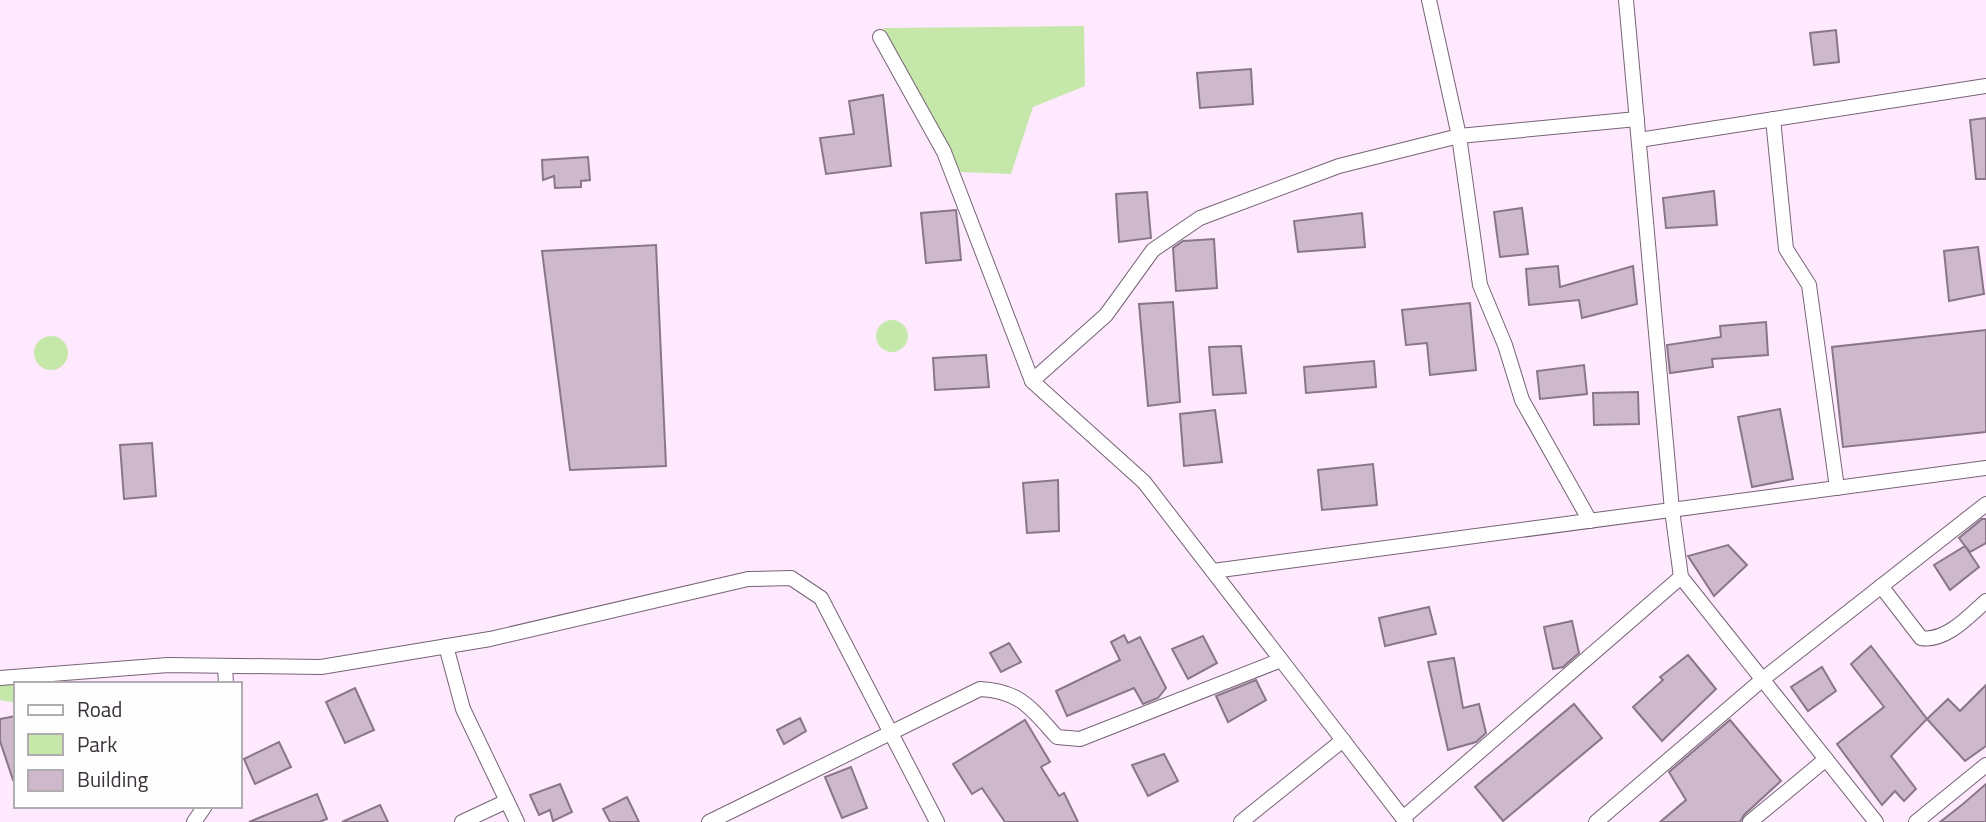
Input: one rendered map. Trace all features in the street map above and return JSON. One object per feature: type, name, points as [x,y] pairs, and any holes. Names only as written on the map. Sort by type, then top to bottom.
[{"type":"street","points":[[1429,0],[1459,136],[1480,285],[1505,345],[1522,400],[1590,521]]},
{"type":"street","points":[[1626,0],[1671,510],[1681,578],[1876,822]]},
{"type":"street","points":[[880,37],[944,152],[1032,381],[1144,482],[1404,820],[1681,578]]},
{"type":"street","points":[[1639,140],[1986,86]]},
{"type":"street","points":[[1032,381],[1106,315],[1153,250],[1200,218],[1339,166],[1459,136],[1637,119]]},
{"type":"street","points":[[1773,119],[1786,249],[1809,285],[1837,488]]},
{"type":"street","points":[[1213,571],[1986,468]]},
{"type":"street","points":[[1596,822],[1763,679],[1986,504]]},
{"type":"street","points":[[0,678],[168,665],[321,667],[490,639],[748,579],[791,578],[821,598],[888,732],[937,822]]},
{"type":"street","points":[[1881,586],[1922,638],[1944,635],[1986,601]]},
{"type":"street","points":[[446,646],[463,709],[517,822]]},
{"type":"street","points":[[709,822],[980,689],[1004,690],[1025,702],[1057,737],[1080,739],[1281,660]]},
{"type":"street","points":[[225,666],[226,682]]},
{"type":"street","points":[[1241,822],[1343,740]]},
{"type":"street","points":[[1751,822],[1826,759]]},
{"type":"street","points":[[1916,822],[1986,765]]},
{"type":"street","points":[[462,822],[507,801]]},
{"type":"green space","points":[[1084,26],[1085,86],[1033,107],[1011,174],[960,172],[883,28]]},
{"type":"green space","points":[[892,320],[903,325],[908,336],[903,347],[892,352],[881,347],[876,336],[881,325]]},
{"type":"green space","points":[[51,336],[63,341],[68,353],[63,365],[51,370],[39,365],[34,353],[39,341]]},
{"type":"green space","points":[[0,679],[14,682],[14,703],[0,700]]},
{"type":"building","points":[[1836,30],[1839,62],[1814,65],[1810,33]]},
{"type":"building","points":[[1251,69],[1253,104],[1200,108],[1197,73]]},
{"type":"building","points":[[883,95],[891,166],[826,174],[820,138],[854,134],[849,101]]},
{"type":"building","points":[[1986,118],[1986,179],[1976,179],[1970,120]]},
{"type":"building","points":[[588,157],[590,180],[581,181],[581,187],[555,188],[554,176],[543,180],[542,160]]},
{"type":"building","points":[[1714,191],[1717,225],[1666,228],[1663,198]]},
{"type":"building","points":[[1147,192],[1151,238],[1119,242],[1116,194]]},
{"type":"building","points":[[1522,208],[1528,254],[1500,257],[1494,212]]},
{"type":"building","points":[[956,210],[961,260],[926,263],[921,213]]},
{"type":"building","points":[[1362,213],[1365,247],[1298,252],[1294,221]]},
{"type":"building","points":[[1214,239],[1217,288],[1176,291],[1173,248],[1183,241]]},
{"type":"building","points":[[656,245],[666,466],[570,470],[542,251]]},
{"type":"building","points":[[1978,247],[1984,294],[1949,301],[1944,251]]},
{"type":"building","points":[[1558,266],[1560,287],[1633,266],[1637,304],[1582,318],[1579,300],[1529,305],[1526,269]]},
{"type":"building","points":[[1173,302],[1180,402],[1148,406],[1139,304]]},
{"type":"building","points":[[1470,303],[1476,370],[1430,375],[1427,343],[1406,345],[1402,310]]},
{"type":"building","points":[[1766,322],[1768,355],[1712,359],[1713,367],[1670,373],[1667,345],[1721,337],[1720,326]]},
{"type":"building","points":[[1986,330],[1986,432],[1843,447],[1832,347]]},
{"type":"building","points":[[1241,346],[1246,393],[1213,395],[1209,347]]},
{"type":"building","points":[[986,355],[989,387],[935,390],[933,358]]},
{"type":"building","points":[[1374,361],[1376,387],[1306,393],[1304,367]]},
{"type":"building","points":[[1584,365],[1587,394],[1540,399],[1537,371]]},
{"type":"building","points":[[1638,392],[1639,424],[1594,425],[1593,393]]},
{"type":"building","points":[[1780,409],[1793,479],[1752,487],[1738,417]]},
{"type":"building","points":[[1215,410],[1222,462],[1184,466],[1180,414]]},
{"type":"building","points":[[152,443],[156,496],[124,499],[120,445]]},
{"type":"building","points":[[1373,464],[1377,505],[1322,510],[1318,470]]},
{"type":"building","points":[[1058,480],[1059,531],[1027,533],[1023,483]]},
{"type":"building","points":[[1982,519],[1986,519],[1986,543],[1970,552],[1959,538]]},
{"type":"building","points":[[1728,545],[1747,565],[1714,596],[1688,556]]},
{"type":"building","points":[[1965,546],[1979,567],[1950,590],[1934,565]]},
{"type":"building","points":[[1429,607],[1436,634],[1385,646],[1379,618]]},
{"type":"building","points":[[1572,621],[1579,653],[1563,667],[1553,669],[1544,627]]},
{"type":"building","points":[[1124,635],[1128,643],[1140,637],[1166,688],[1158,698],[1143,704],[1134,688],[1067,716],[1056,691],[1120,660],[1111,642]]},
{"type":"building","points":[[1203,636],[1217,663],[1188,679],[1172,649]]},
{"type":"building","points":[[1009,643],[1021,662],[1001,672],[990,653]]},
{"type":"building","points":[[1871,646],[1927,719],[1891,756],[1916,789],[1904,801],[1895,791],[1882,805],[1837,744],[1884,707],[1851,664]]},
{"type":"building","points":[[1688,655],[1716,689],[1662,741],[1633,707],[1663,680],[1660,677]]},
{"type":"building","points":[[1454,658],[1463,708],[1479,704],[1486,733],[1476,742],[1448,750],[1428,662]]},
{"type":"building","points":[[1822,667],[1836,691],[1808,711],[1791,687]]},
{"type":"building","points":[[1256,680],[1266,700],[1228,722],[1216,696]]},
{"type":"building","points":[[1986,685],[1986,746],[1965,761],[1927,719],[1948,699],[1960,711]]},
{"type":"building","points":[[355,688],[374,730],[345,743],[326,702]]},
{"type":"building","points":[[1574,704],[1602,738],[1503,821],[1475,787]]},
{"type":"building","points":[[14,716],[14,780],[0,741],[0,719]]},
{"type":"building","points":[[800,718],[806,731],[784,744],[777,730]]},
{"type":"building","points":[[1025,720],[1050,762],[1041,767],[1059,796],[1064,793],[1078,822],[1005,822],[982,788],[972,794],[953,764]]},
{"type":"building","points":[[1730,720],[1781,781],[1744,815],[1740,822],[1660,822],[1686,800],[1669,772]]},
{"type":"building","points":[[279,742],[291,767],[255,784],[244,759]]},
{"type":"building","points":[[1164,754],[1178,781],[1148,796],[1132,765]]},
{"type":"building","points":[[851,767],[867,808],[842,818],[825,777]]},
{"type":"building","points":[[560,784],[572,812],[553,821],[550,810],[539,815],[530,795]]},
{"type":"building","points":[[1986,784],[1986,822],[1940,822],[1963,804]]},
{"type":"building","points":[[317,794],[327,819],[319,822],[249,822]]},
{"type":"building","points":[[627,797],[639,822],[610,822],[603,809]]},
{"type":"building","points":[[380,805],[388,822],[342,822]]}]
